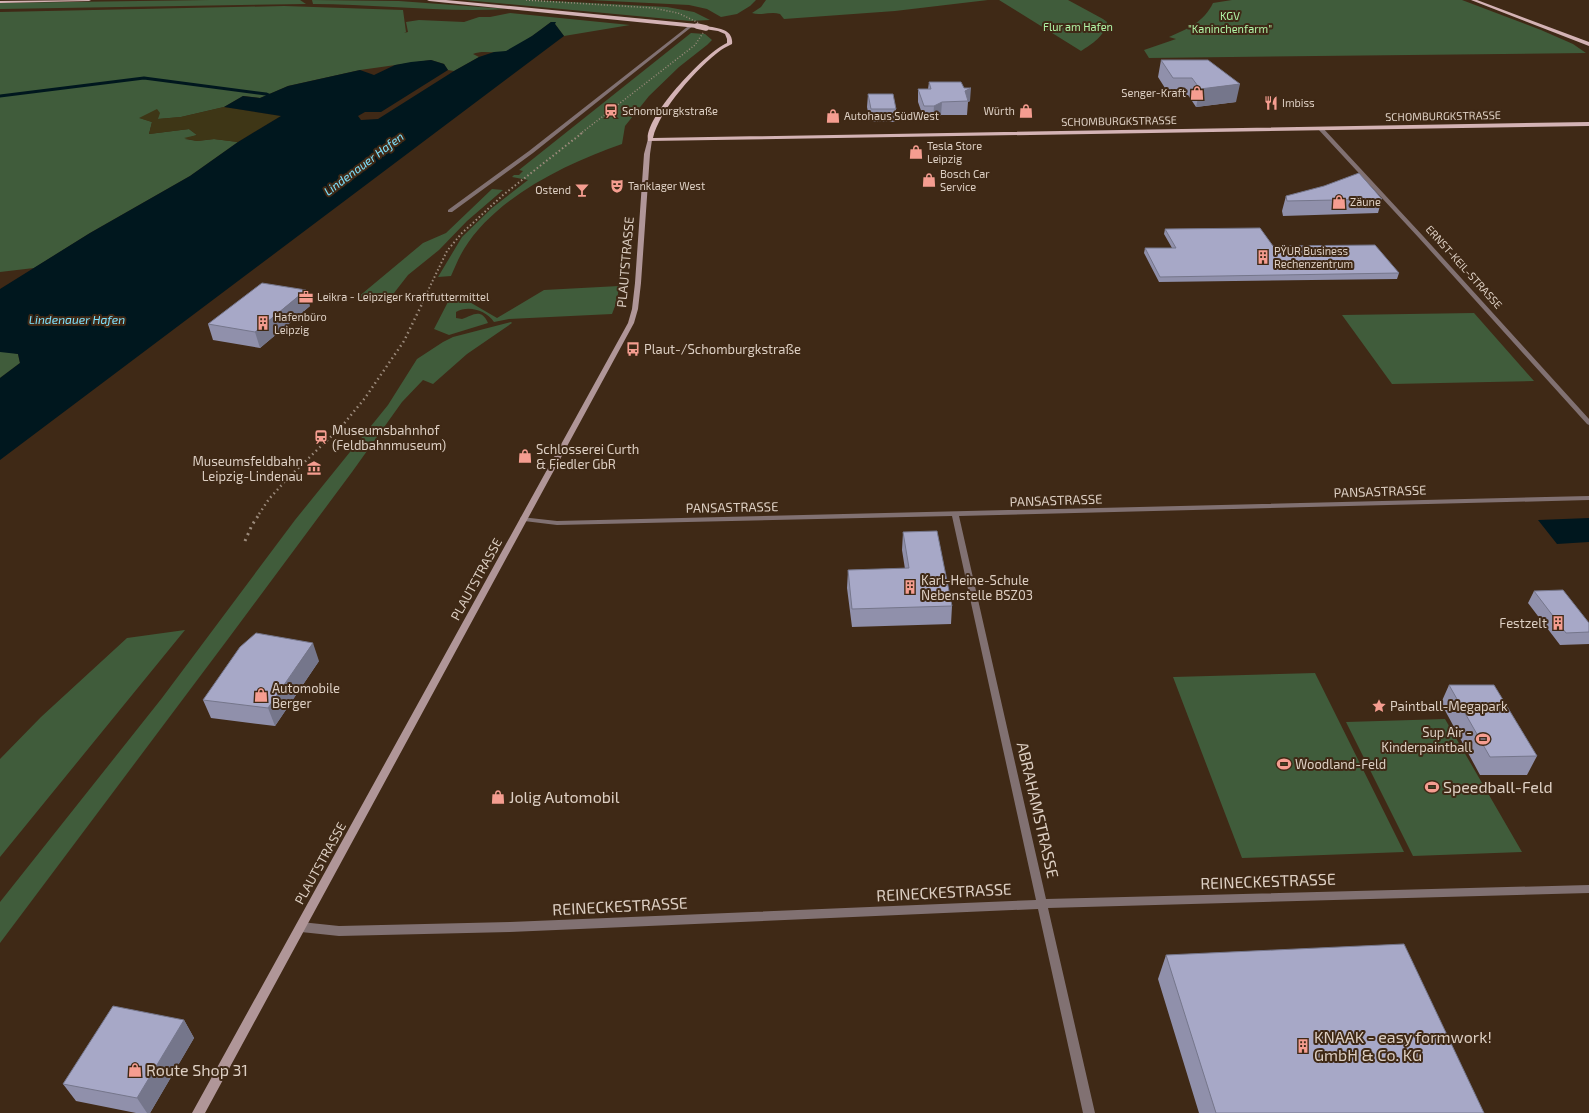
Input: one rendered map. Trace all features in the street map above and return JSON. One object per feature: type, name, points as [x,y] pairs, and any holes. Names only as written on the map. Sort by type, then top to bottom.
[{"type":"main road","points":[[0,2],[89,0]]},
{"type":"main road","name":"PLAUTSTRASSE","points":[[198,1113],[631,323],[635,309],[638,283],[646,161],[655,122],[693,72],[721,45],[729,44],[731,39],[730,35],[725,31],[695,26],[429,0]]},
{"type":"main road","points":[[1473,0],[1589,44]]},
{"type":"main road","name":"PLAUTSTRASSE","points":[[708,28],[718,35]]},
{"type":"main road","points":[[1550,29],[1589,47]]},
{"type":"main road","name":"SCHOMBURGKSTRASSE","points":[[650,140],[1589,124]]},
{"type":"street","points":[[450,211],[531,152],[695,26]]},
{"type":"street","name":"ERNST-KEIL-STRASSE","points":[[1320,128],[1422,237],[1589,423]]},
{"type":"street","name":"PANSASTRASSE","points":[[524,520],[557,523],[1589,498]]},
{"type":"street","name":"ABRAHAMSTRASSE","points":[[955,514],[985,654],[1043,904],[1089,1113]]},
{"type":"street","name":"REINECKESTRASSE","points":[[301,927],[340,931],[510,927],[1043,904],[1589,888]]},
{"type":"green space","points":[[300,0],[306,4],[0,9],[0,3]]},
{"type":"green space","points":[[312,0],[399,1],[507,9],[459,10],[313,4]]},
{"type":"green space","points":[[464,0],[533,0],[667,7],[694,12],[710,20],[690,21]]},
{"type":"green space","points":[[589,0],[756,0],[750,6],[737,14],[721,17],[707,9],[689,5]]},
{"type":"green space","points":[[766,0],[988,0],[895,11],[784,19],[777,13],[752,13],[761,7]]},
{"type":"green space","name":"Flur am Hafen","points":[[999,0],[1068,0],[1103,19],[1107,22],[1106,27],[1094,42],[1081,51]]},
{"type":"green space","name":"KGV \"Kaninchenfarm\"","points":[[1232,0],[1462,0],[1541,30],[1573,44],[1586,53],[1149,58],[1144,50],[1176,39],[1169,37],[1188,28],[1200,20],[1213,3]]},
{"type":"green space","points":[[284,6],[403,10],[406,32],[404,33],[408,32],[406,22],[419,20],[464,22],[479,17],[490,17],[510,13],[630,25],[564,36],[555,24],[551,22],[512,49],[503,52],[481,52],[473,54],[479,57],[454,71],[448,70],[444,64],[431,60],[360,70],[288,86],[260,98],[243,96],[224,107],[181,117],[158,119],[140,118],[152,122],[149,134],[189,129],[197,135],[185,139],[197,141],[214,139],[238,142],[190,176],[90,233],[34,268],[0,272],[0,12]]},
{"type":"green space","points":[[691,33],[705,34],[712,40],[679,67],[649,96],[625,126],[622,144],[556,172],[534,184],[514,198],[494,213],[478,230],[462,252],[451,276],[438,277],[462,237],[492,208],[528,180],[512,177],[514,175],[519,175],[523,171],[519,170]]},
{"type":"green space","points":[[492,189],[503,190],[467,221],[439,250],[408,275],[387,302],[357,298],[423,243],[446,233]]},
{"type":"green space","points":[[619,286],[617,301],[612,314],[509,319],[494,322],[482,312],[466,309],[456,312],[456,318],[462,319],[479,314],[485,318],[488,323],[449,335],[434,329],[450,298],[461,297],[497,318],[544,290]]},
{"type":"green space","points":[[1474,313],[1534,381],[1392,384],[1342,315]]},
{"type":"green space","points":[[511,322],[512,323],[467,354],[433,384],[423,380],[402,402],[228,639],[0,943],[0,902],[162,698],[295,520],[388,405],[417,359],[453,337]]},
{"type":"green space","points":[[5,351],[18,354],[20,363],[0,378],[0,352]]},
{"type":"green space","points":[[185,630],[0,857],[0,759],[41,717],[127,638]]},
{"type":"green space","name":"Woodland-Feld","points":[[1315,673],[1404,852],[1242,858],[1173,677]]},
{"type":"green space","name":"Speedball-Feld","points":[[1445,719],[1522,852],[1413,856],[1346,722]]},
{"type":"sand","points":[[224,107],[281,116],[238,142],[214,139],[197,141],[184,138],[197,135],[189,129],[149,134],[152,122],[139,118],[157,109],[160,113],[158,119],[181,117]]},
{"type":"water","name":"Lindenauer Hafen","points":[[551,22],[556,22],[555,24],[564,36],[0,460],[0,378],[20,363],[18,354],[0,352],[0,289],[90,233],[190,176],[238,142],[281,116],[224,107],[243,96],[260,98],[288,86],[360,70],[374,75],[395,65],[411,62],[431,60],[444,64],[448,70],[381,112],[365,112],[358,116],[361,120],[378,119],[454,71],[479,57],[494,52],[506,51],[532,36]]},
{"type":"water","points":[[1589,518],[1589,542],[1557,544],[1538,520]]},
{"type":"building","points":[[1161,60],[1208,60],[1240,84],[1200,89],[1192,78],[1173,78]]},
{"type":"building","points":[[929,82],[961,82],[964,88],[971,88],[965,91],[968,101],[942,102],[934,106],[924,106],[918,89],[931,89]]},
{"type":"building","points":[[868,94],[893,94],[896,109],[871,109]]},
{"type":"building","points":[[1359,173],[1382,199],[1287,201],[1286,196],[1324,186]]},
{"type":"building","name":"PŸUR Business Rechenzentrum","points":[[1260,228],[1273,246],[1375,245],[1399,273],[1160,277],[1145,248],[1176,248],[1165,229]]},
{"type":"building","points":[[262,283],[306,290],[255,332],[208,324]]},
{"type":"building","name":"Karl-Heine-Schule Nebenstelle BSZ03","points":[[937,531],[952,606],[852,609],[848,570],[909,568],[903,532]]},
{"type":"building","points":[[1563,590],[1589,623],[1589,632],[1566,633],[1534,591]]},
{"type":"building","points":[[256,633],[313,643],[268,708],[203,700],[240,647]]},
{"type":"building","points":[[1449,685],[1494,685],[1537,756],[1490,757]]},
{"type":"building","name":"KNAAK - easy formwork! GmbH & Co. KG","points":[[1404,944],[1484,1113],[1216,1113],[1166,955]]},
{"type":"building","points":[[113,1006],[184,1020],[137,1098],[63,1084]]},
{"type":"waterway","points":[[0,96],[144,78],[266,94],[273,97]]},
{"type":"railway","points":[[526,0],[653,8],[678,13],[699,23]]},
{"type":"railway","points":[[580,134],[695,45],[703,33]]},
{"type":"railway","points":[[422,303],[447,251],[461,234],[503,195],[582,133]]},
{"type":"railway","points":[[259,514],[269,499],[288,478],[342,426],[365,398],[404,341],[423,302]]},
{"type":"railway","points":[[245,541],[252,525],[260,513]]},
{"type":"place","name":"Senger-Kraft","points":[[1197,93]]},
{"type":"place","name":"Imbiss","points":[[1271,103]]},
{"type":"place","name":"Schomburgkstraße","points":[[611,111]]},
{"type":"place","name":"Würth","points":[[1026,111]]},
{"type":"place","name":"Autohaus SüdWest","points":[[833,116]]},
{"type":"place","name":"Tesla Store Leipzig","points":[[916,152]]},
{"type":"place","name":"Bosch Car Service","points":[[929,180]]},
{"type":"place","name":"Tanklager West","points":[[617,186]]},
{"type":"place","name":"Ostend","points":[[582,190]]},
{"type":"place","name":"Zäune","points":[[1339,202]]},
{"type":"place","name":"PŸUR Business Rechenzentrum","points":[[1263,257]]},
{"type":"place","name":"Leikra - Leipziger Kraftfuttermittel","points":[[306,297]]},
{"type":"place","name":"Hafenbüro Leipzig","points":[[263,323]]},
{"type":"place","name":"Plaut-/Schomburgkstraße","points":[[633,349]]},
{"type":"place","name":"Museumsbahnhof (Feldbahnmuseum)","points":[[321,437]]},
{"type":"place","name":"Schlosserei Curth & Fiedler GbR","points":[[525,456]]},
{"type":"place","name":"Museumsfeldbahn Leipzig-Lindenau","points":[[314,468]]},
{"type":"place","name":"Karl-Heine-Schule Nebenstelle BSZ03","points":[[910,587]]},
{"type":"place","name":"Festzelt","points":[[1558,623]]},
{"type":"place","name":"Automobile Berger","points":[[261,695]]},
{"type":"place","name":"Paintball-Megapark","points":[[1379,706]]},
{"type":"place","name":"Sup Air - Kinderpaintball","points":[[1483,739]]},
{"type":"place","name":"Woodland-Feld","points":[[1284,764]]},
{"type":"place","name":"Speedball-Feld","points":[[1432,787]]},
{"type":"place","name":"Jolig Automobil","points":[[498,797]]},
{"type":"place","name":"KNAAK - easy formwork! GmbH & Co. KG","points":[[1303,1046]]},
{"type":"place","name":"Route Shop 31","points":[[135,1070]]}]
